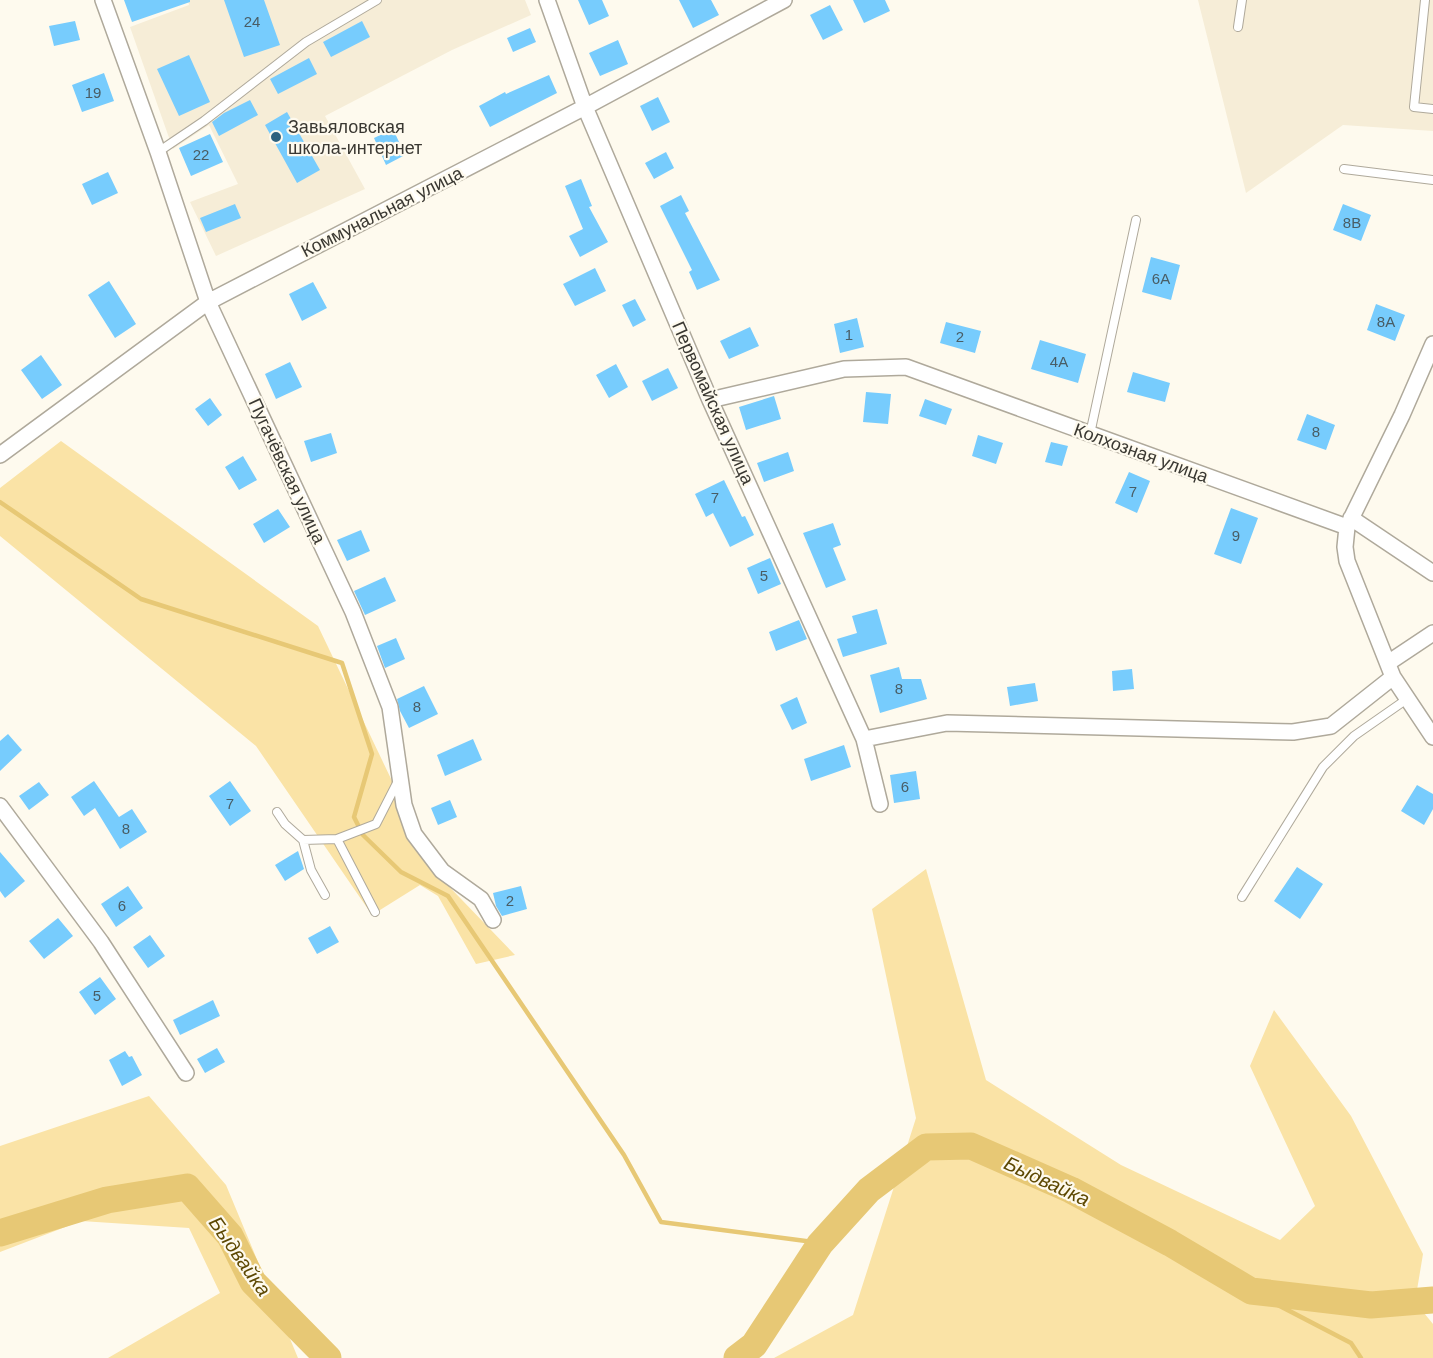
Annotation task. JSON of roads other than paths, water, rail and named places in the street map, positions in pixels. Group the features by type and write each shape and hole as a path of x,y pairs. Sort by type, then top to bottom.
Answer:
{"street":[{"name":"Пугачёвская улица","path":"103,0 159,152 208,302 353,612 390,707 404,805 414,834 442,871 481,899 494,920"},
{"name":"Первомайская улица","path":"547,0 585,107 710,400 864,739 880,804"},
{"name":"Коммунальная улица","path":"0,455 208,302 585,107 784,0"},
{"path":"1433,344 1402,415 1349,523 1346,547 1347,561 1391,670 1407,699 1433,737"},
{"name":"Колхозная улица","path":"710,400 844,369 906,367 1090,434 1349,523 1433,573"},
{"path":"864,739 947,723 1293,732 1331,726 1433,633"},
{"path":"0,806 101,942 186,1073"}],"lane":[{"path":"159,152 204,121 306,42 376,0"},
{"path":"1238,27 1242,0"},
{"path":"1425,0 1414,107 1433,109"},
{"path":"1344,169 1433,180"},
{"path":"1090,434 1136,220"},
{"path":"1242,897 1323,767 1354,736 1407,699"},
{"path":"303,840 337,838 376,824 400,776"},
{"path":"277,812 285,824 303,840 311,870 325,895"},
{"path":"337,838 375,912"}],"waterway":[{"path":"0,502 141,599 342,663 372,754 354,817 363,835 401,872 448,896 624,1155 661,1222 821,1243"},
{"name":"Быдвайка","path":"737,1358 754,1345 820,1244 869,1190 926,1147 971,1146 1071,1190 1170,1243 1251,1291 1371,1305 1433,1300"},
{"name":"Быдвайка","path":"0,1233 107,1200 187,1187 230,1236 253,1282 328,1358"},
{"path":"1251,1291 1351,1343 1361,1358"}],"place":[{"name":"Завьяловская школа-интернет","path":"276,137"}]}
